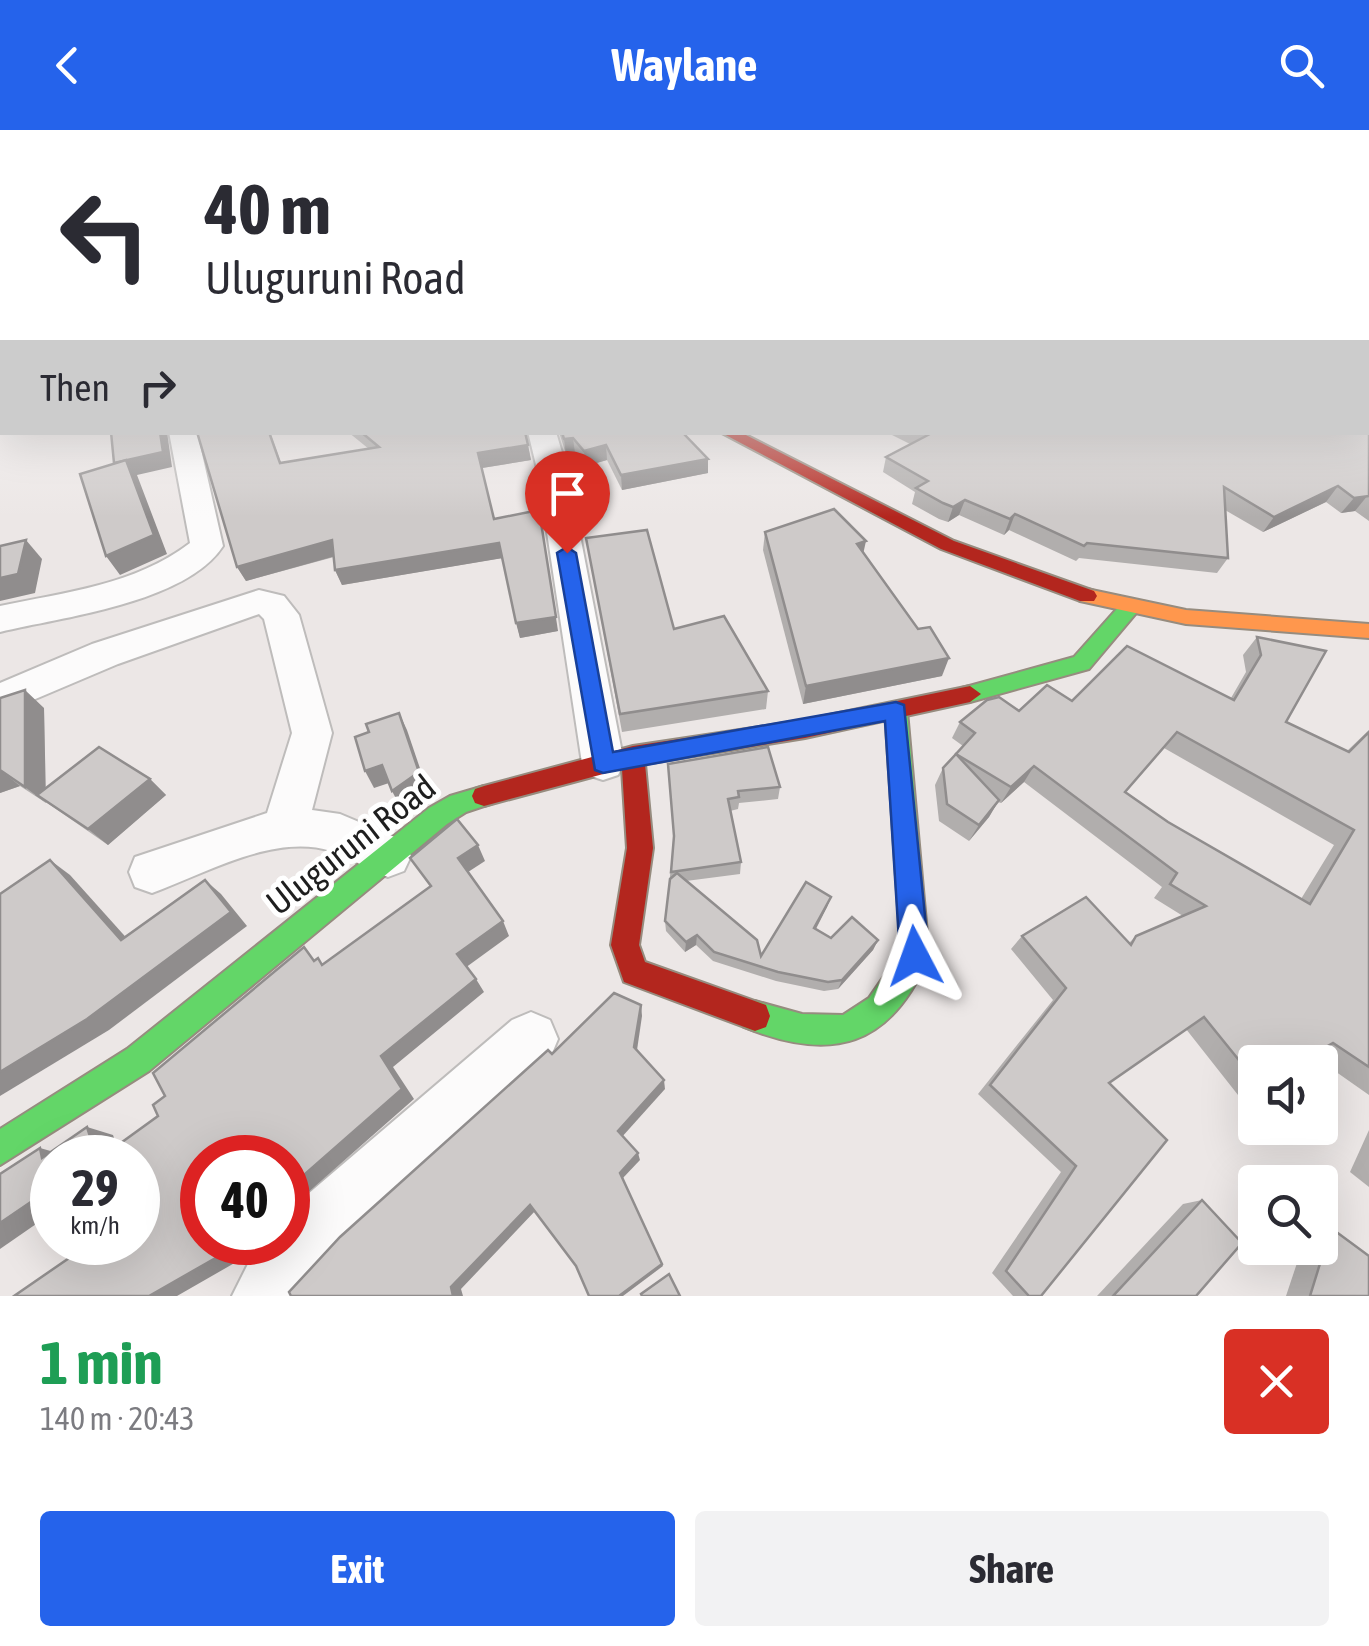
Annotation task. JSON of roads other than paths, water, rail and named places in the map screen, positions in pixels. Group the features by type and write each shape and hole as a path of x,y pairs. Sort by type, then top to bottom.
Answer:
{"street":[{"path":"0,619 157,577 191,561 207,546 184,435"},
{"path":"543,435 640,848 625,945 634,972 664,987 814,1034 844,1030 872,1016 897,987 915,956 896,711"},
{"path":"733,435 936,540 1070,592 1194,617 1369,630"},
{"path":"0,699 105,654 223,612 259,602 272,604 280,615 312,733 309,754 283,830"},
{"name":"Uluguruni Road","path":"0,1148 138,1060 458,803 618,760 896,711 999,688 1081,663 1130,607"},
{"path":"152,872 245,838 283,830 327,830 388,856"},
{"path":"265,1296 280,1267 330,1216 531,1040"}]}
